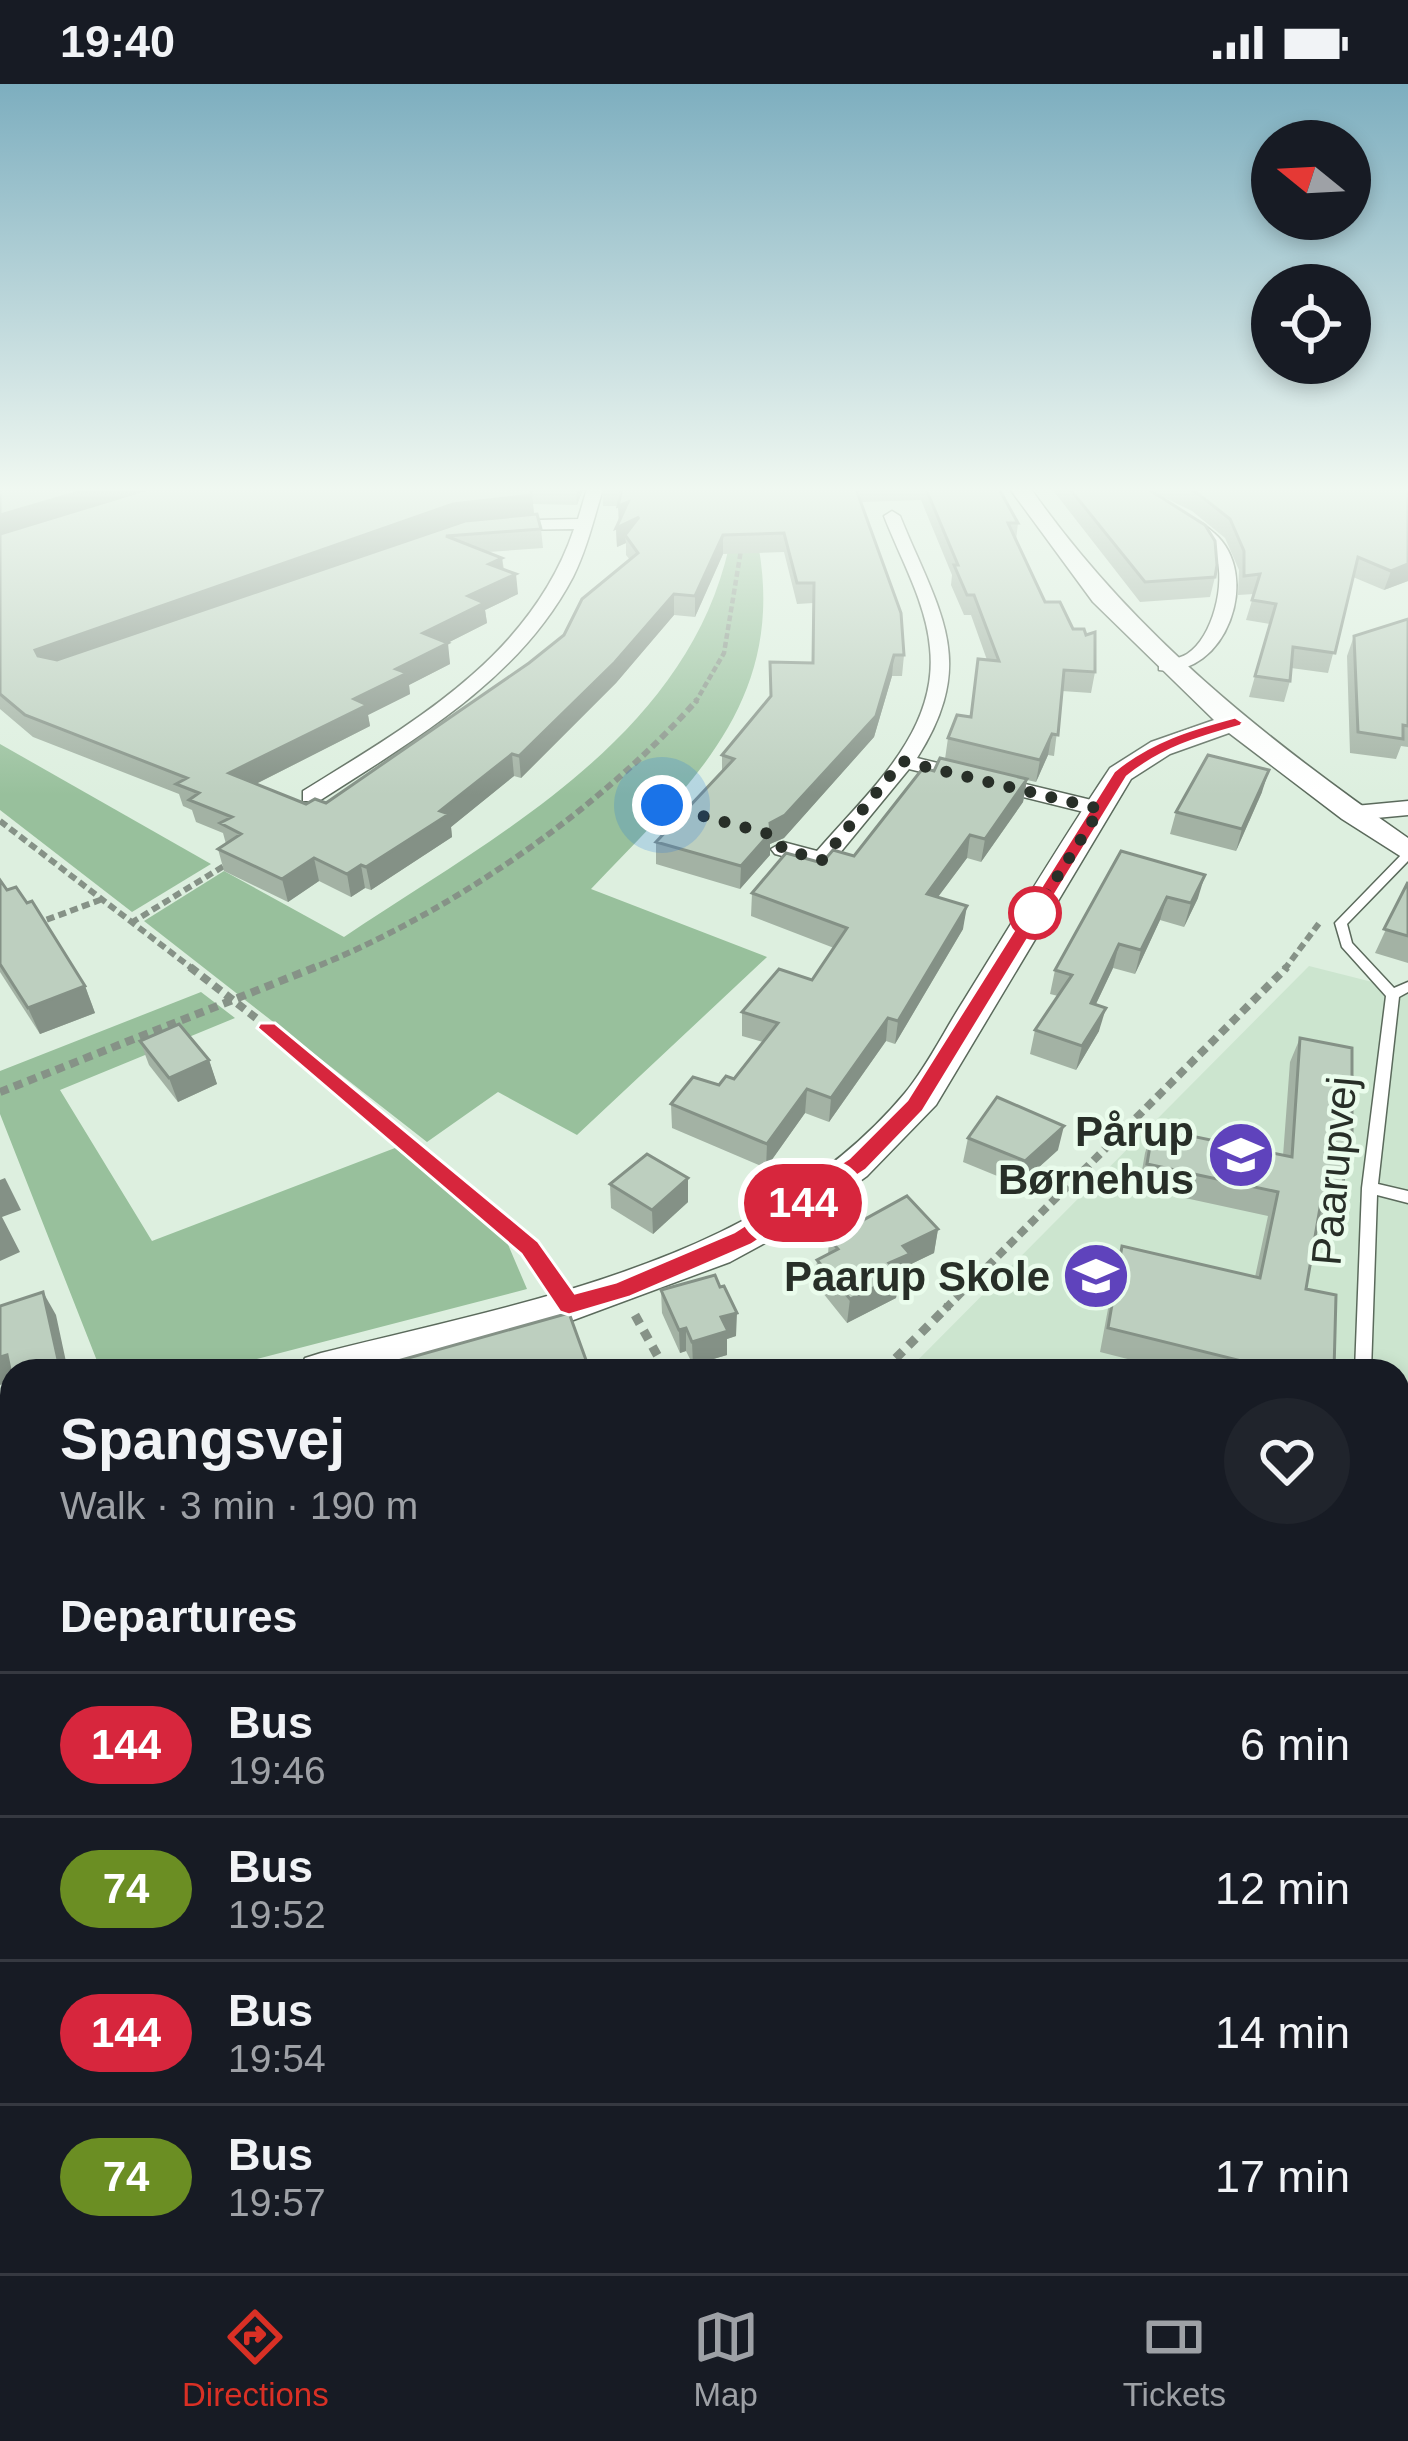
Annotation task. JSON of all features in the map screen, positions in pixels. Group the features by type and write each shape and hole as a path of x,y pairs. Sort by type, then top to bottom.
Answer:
{"street":[{"path":"311,796 425,722 477,681 526,631 555,591"},
{"path":"783,849 822,860 902,761 930,718 939,685 940,647 924,591"},
{"path":"1092,591 1166,666 1408,853"},
{"path":"1166,666 1194,658 1206,646 1226,591"},
{"path":"366,1359 622,1291 742,1238 802,1204 857,1164 915,1106 1120,774 1144,754 1235,722"},
{"path":"902,761 1100,809"},
{"path":"1355,814 1408,808"}],"lane":[{"path":"1400,991 1346,944 1341,923 1408,853"},
{"name":"Paarupvej","path":"1363,1359 1370,1188 1400,991"},
{"path":"268,1028 530,1247 569,1305"},
{"path":"1370,1188 1408,1197"}],"path":[{"path":"0,1092 360,950 513,858 651,751 697,700 724,653 734,591"},
{"path":"662,805 706,817"},
{"path":"0,821 268,1028"},
{"path":"131,923 244,853"},
{"path":"20,929 101,899"},
{"path":"896,1359 1301,953"},
{"path":"622,1291 659,1359"}],"shaded area":[{"path":"1309,966 1408,991 1408,1359 919,1359"}],"green space":[{"path":"714,591 762,591 758,653 743,698 694,777 591,889 767,957 577,1135 498,1092 427,1142 144,921 224,871 344,937 521,820 577,776 628,728 672,674"},
{"path":"0,744 211,864 132,912 0,810"},
{"path":"201,992 235,1018 60,1090 152,1241 395,1148 504,1235 527,1289 257,1359 96,1359 0,1114 0,1071"}],"building":[{"path":"0,591 203,591 35,650 38,656 57,660 259,591 479,591 468,596 484,603 423,633 448,643 396,669 407,673 354,699 367,705 229,773 306,804 315,799 326,803 529,663 564,635 582,599 592,591 697,591 695,596 674,594 615,662 519,756 512,754 440,811 449,814 347,874 314,858 282,879 218,849 241,834 220,823 232,817 189,800 199,793 176,784 187,778 25,715 0,694"},
{"path":"814,591 893,591 901,613 904,655 894,655 876,716 785,815 770,823 771,832 741,866 656,842 734,759 722,755 771,696 770,662 813,663"},
{"path":"965,591 1040,591 1045,602 1060,602 1073,629 1084,629 1086,635 1095,632 1095,672 1064,670 1058,735 1052,734 1040,760 948,738 957,715 971,717 978,659 999,661 974,595"},
{"path":"1255,591 1350,591 1335,653 1293,647 1290,681 1255,676 1276,604 1252,600"},
{"path":"1408,619 1408,726 1403,725 1403,739 1358,732 1354,636"},
{"path":"1208,755 1269,770 1242,829 1176,812"},
{"path":"940,758 1027,779 985,839 970,835 927,894 967,906 898,1021 888,1018 831,1098 807,1089 767,1144 671,1104 693,1077 719,1085 726,1076 734,1079 778,1023 742,1012 779,969 812,980 847,928 752,893 786,853 822,863 833,850 854,856 923,768 934,771"},
{"path":"1121,851 1205,875 1191,903 1167,897 1141,950 1119,944 1091,1003 1106,1008 1082,1046 1035,1030 1072,975 1055,970"},
{"path":"0,880 7,890 16,887 27,903 32,901 85,986 28,1008 0,964"},
{"path":"1408,882 1408,936 1384,929"},
{"path":"179,1024 209,1060 169,1078 140,1041"},
{"path":"1300,1038 1352,1048 1352,1151 1344,1149 1343,1206 1321,1202 1306,1289 1336,1295 1334,1359 1233,1359 1108,1328 1122,1246 1260,1278 1278,1192 1147,1164 1153,1128 1292,1157"},
{"path":"997,1097 1064,1126 1025,1161 968,1138"},
{"path":"647,1154 688,1178 652,1210 610,1184"},
{"path":"907,1196 938,1229 903,1246 910,1254 889,1263 900,1275 850,1299 817,1260 838,1249 829,1239"},
{"path":"715,1275 737,1313 721,1317 728,1331 692,1342 686,1328 679,1330 661,1290"},
{"path":"43,1292 58,1359 0,1357 0,1306"},
{"path":"569,1313 586,1359 405,1359"}],"bus line":[{"name":"144","path":"268,1028 530,1247 569,1305 622,1291 742,1238 802,1204 857,1164 915,1106 1120,774 1144,754 1235,722"}],"place":[{"name":"Pårup Børnehus","path":"1241,1155"},
{"name":"Paarup Skole","path":"1096,1276"}],"route":[{"path":"662,805 773,835 783,849 822,860 902,761 1100,809 1030,920 1035,913"}]}
